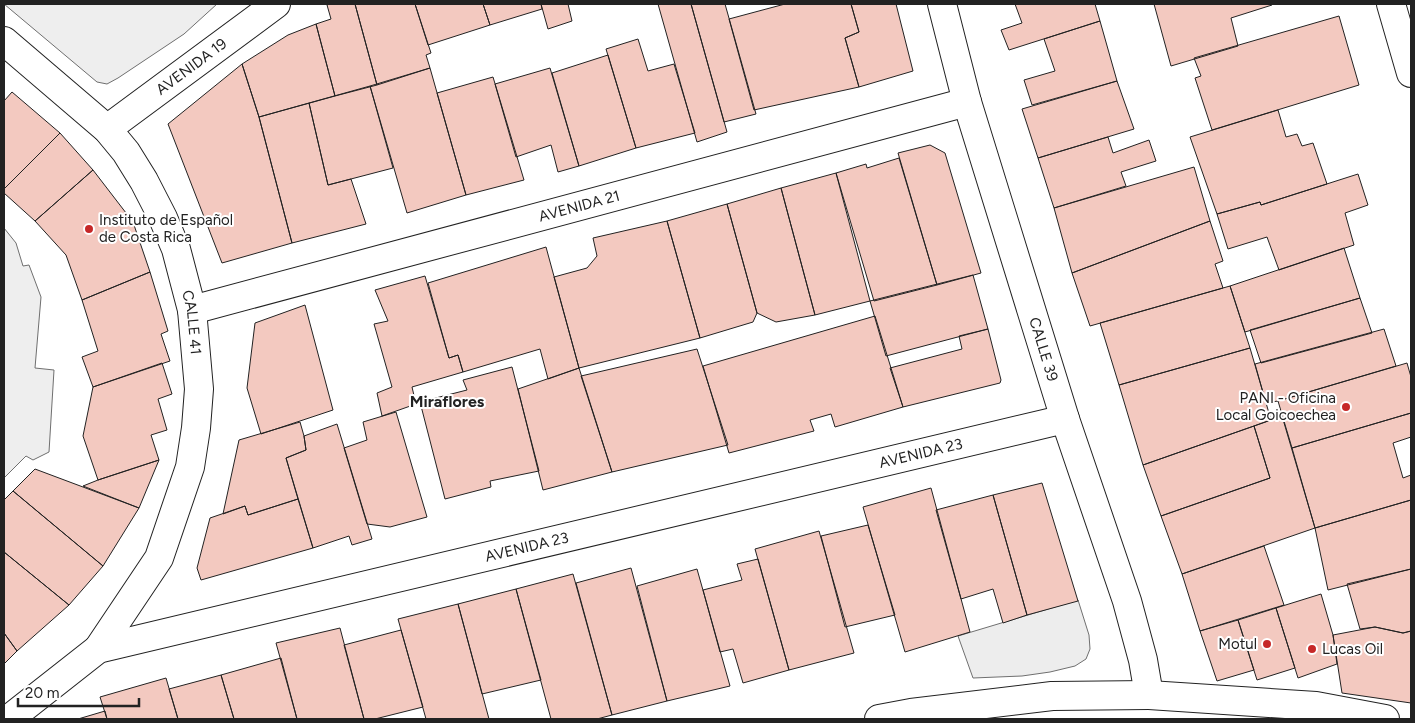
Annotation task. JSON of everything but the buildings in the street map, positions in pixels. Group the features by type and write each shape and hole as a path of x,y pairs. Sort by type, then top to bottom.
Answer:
{"main road":[{"name":"AVENIDA 19","path":"108,129 276,4"},
{"name":"CALLE 39","path":"942,4 967,102 1065,419 1127,601 1143,660 1149,695"},
{"path":"1391,4 1411,73"},
{"name":"CALLE 41","path":"4,40 108,129 126,152 163,218 176,249 192,310 199,389 190,467 159,558 98,649"},
{"name":"AVENIDA 21","path":"192,310 967,102"},
{"name":"AVENIDA 23","path":"9,719 98,649 1065,419"},
{"path":"879,719 911,712 1052,696 1149,695 1316,706 1385,719"}],"shaded area":[{"path":"4,4 217,4 184,34 107,84 97,82"},
{"path":"4,228 16,243 23,266 29,265 41,297 35,368 54,370 49,452 33,460 26,456 4,478"},
{"path":"1078,600 1089,635 1090,649 1086,659 1075,666 1050,672 1022,676 973,678 958,636"}],"place":[{"name":"Instituto de Español de Costa Rica","path":"89,229"},
{"name":"PANI - Oficina Local Goicoechea","path":"1346,407"},
{"name":"Motul","path":"1267,644"},
{"name":"Lucas Oil","path":"1312,649"}],"district":[{"name":"Miraflores","path":"447,401"}]}
